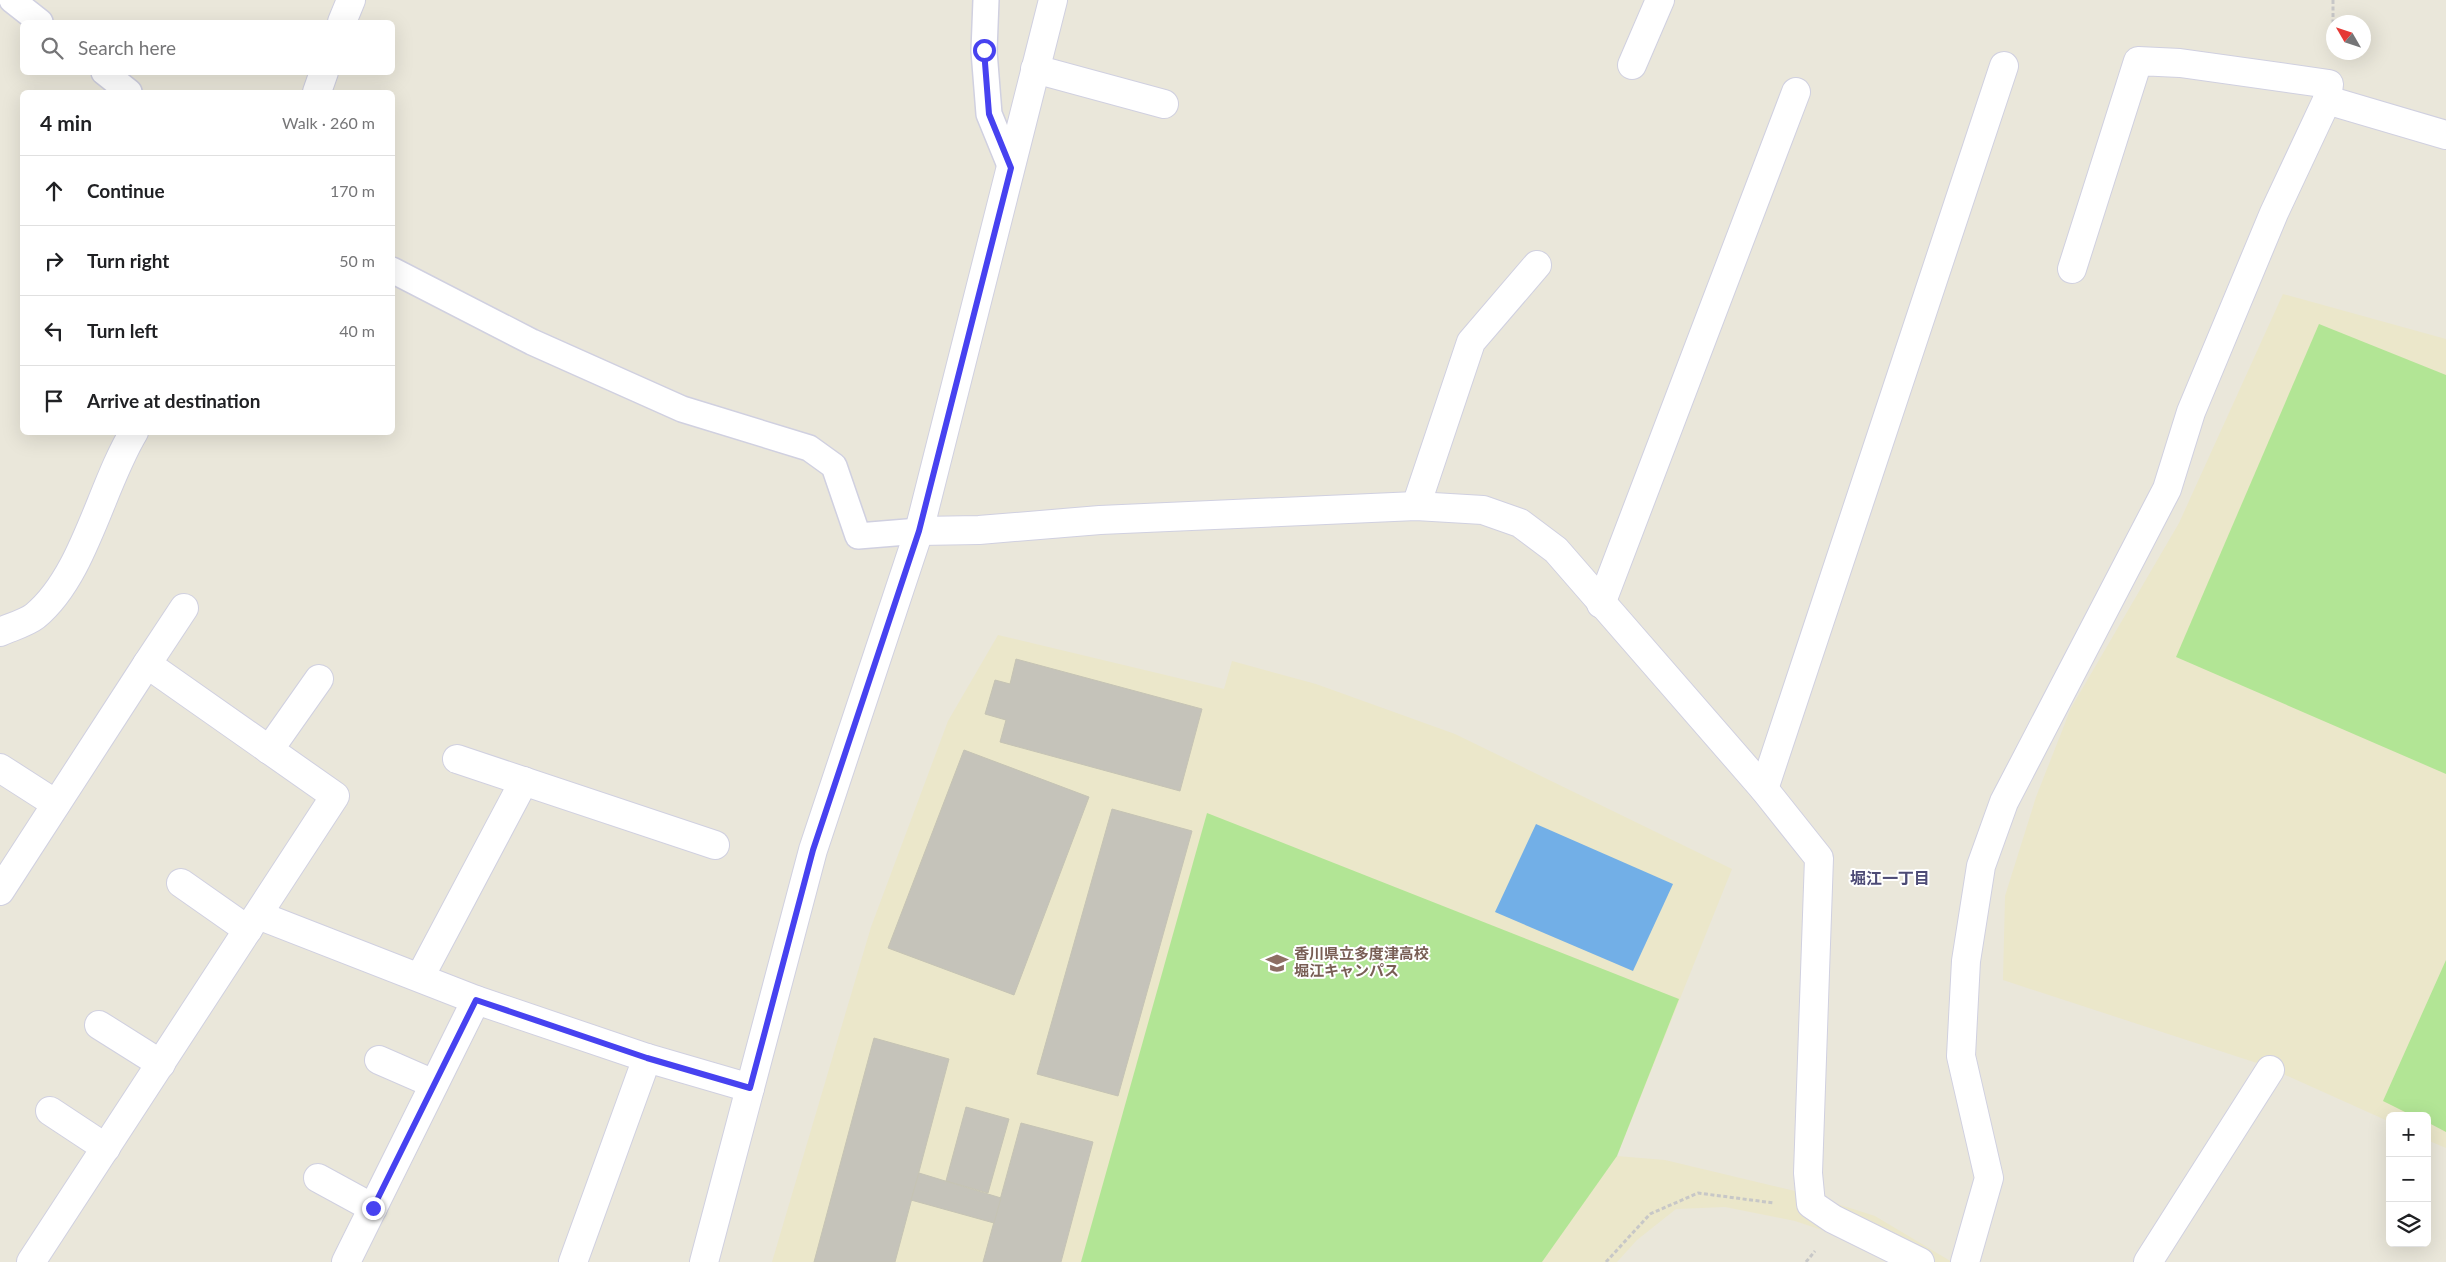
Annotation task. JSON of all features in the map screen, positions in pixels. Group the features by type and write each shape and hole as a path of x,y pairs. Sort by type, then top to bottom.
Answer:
{"street":[{"path":"343,20 351,0"},
{"path":"704,1262 813,850 919,531 1053,0"},
{"path":"1632,65 1660,0"},
{"path":"1965,1262 1989,1178 1961,1056 1966,961 1981,866 2004,802 2167,489 2191,412 2274,213 2327,100 2329,84 2180,63 2138,61 2072,269"},
{"path":"1764,789 2004,66"},
{"path":"1036,69 1164,104"},
{"path":"318,90 323,75"},
{"path":"1601,604 1796,92"},
{"path":"2327,100 2446,135"},
{"path":"1416,506 1471,342 1538,266"},
{"path":"0,632 34,617 60,588 82,547 133,435"},
{"path":"919,531 979,530 1110,519 1416,506 1483,510 1520,524 1556,550 1601,604 1764,789 1804,836 1819,858 1808,1173 1811,1204 1833,1219 1920,1262"},
{"path":"0,891 184,608"},
{"path":"31,1262 335,796 147,664"},
{"path":"269,750 319,678"},
{"path":"458,759 715,845"},
{"path":"0,768 56,804"},
{"path":"420,977 524,781"},
{"path":"181,883 253,923 420,977 476,1000 647,1058 750,1088"},
{"path":"346,1262 476,1000"},
{"path":"100,1025 161,1064"},
{"path":"573,1262 647,1058"},
{"path":"379,1060 434,1084"},
{"path":"2148,1262 2270,1070"},
{"path":"50,1111 106,1148"},
{"path":"318,1178 373,1208"}],"lane":[{"path":"12,0 37,20"},
{"path":"986,0 984,50 989,114 1011,168"},
{"path":"108,75 126,90"},
{"path":"395,272 532,342 682,409 809,448 834,466 858,536 919,531"}],"path":[{"path":"2333,0 2333,15"},
{"path":"1606,1262 1650,1214 1698,1193 1793,1206 1811,1204"}],"shaded area":[{"path":"2283,294 2446,339 2446,1148 2431,1142 2431,1112 2386,1112 2386,1120 2263,1065 2003,980 2005,896 2036,797 2071,708 2179,523"},
{"name":"香川県立多度津高校 堀江キャンパス","path":"998,635 1224,689 1232,661 1316,684 1455,734 1732,869 1617,1156 1665,1160 1803,1193 1875,1216 1952,1262 1897,1262 1864,1244 1795,1221 1725,1207 1676,1209 1637,1240 1617,1262 772,1262 871,927 948,721"}],"green space":[{"path":"2319,324 2446,375 2446,774 2176,657"},
{"path":"1207,813 1679,999 1617,1156 1542,1262 1081,1262"},
{"path":"2446,960 2446,1132 2431,1124 2431,1112 2405,1112 2383,1101"}],"water":[{"path":"1536,824 1673,884 1633,971 1495,912"}],"building":[{"path":"1016,659 1202,709 1180,791 1000,742 1006,720 985,714 995,680 1010,684"},
{"path":"964,750 1089,797 1014,995 888,948"},
{"path":"1112,809 1192,831 1118,1096 1037,1074"},
{"path":"874,1038 949,1059 895,1262 814,1262"},
{"path":"966,1107 1009,1119 988,1193 946,1181"},
{"path":"1021,1123 1093,1142 1061,1262 983,1262"},
{"path":"919,1173 1001,1198 994,1223 911,1200"}],"place":[{"name":"香川県立多度津高校 堀江キャンパス","path":"1277,963"}],"district":[{"name":"堀江一丁目","path":"1890,878"}],"route":[{"path":"373,1208 476,1000 647,1058 750,1088 813,850 919,531 1011,168 989,114 984,50"}]}
